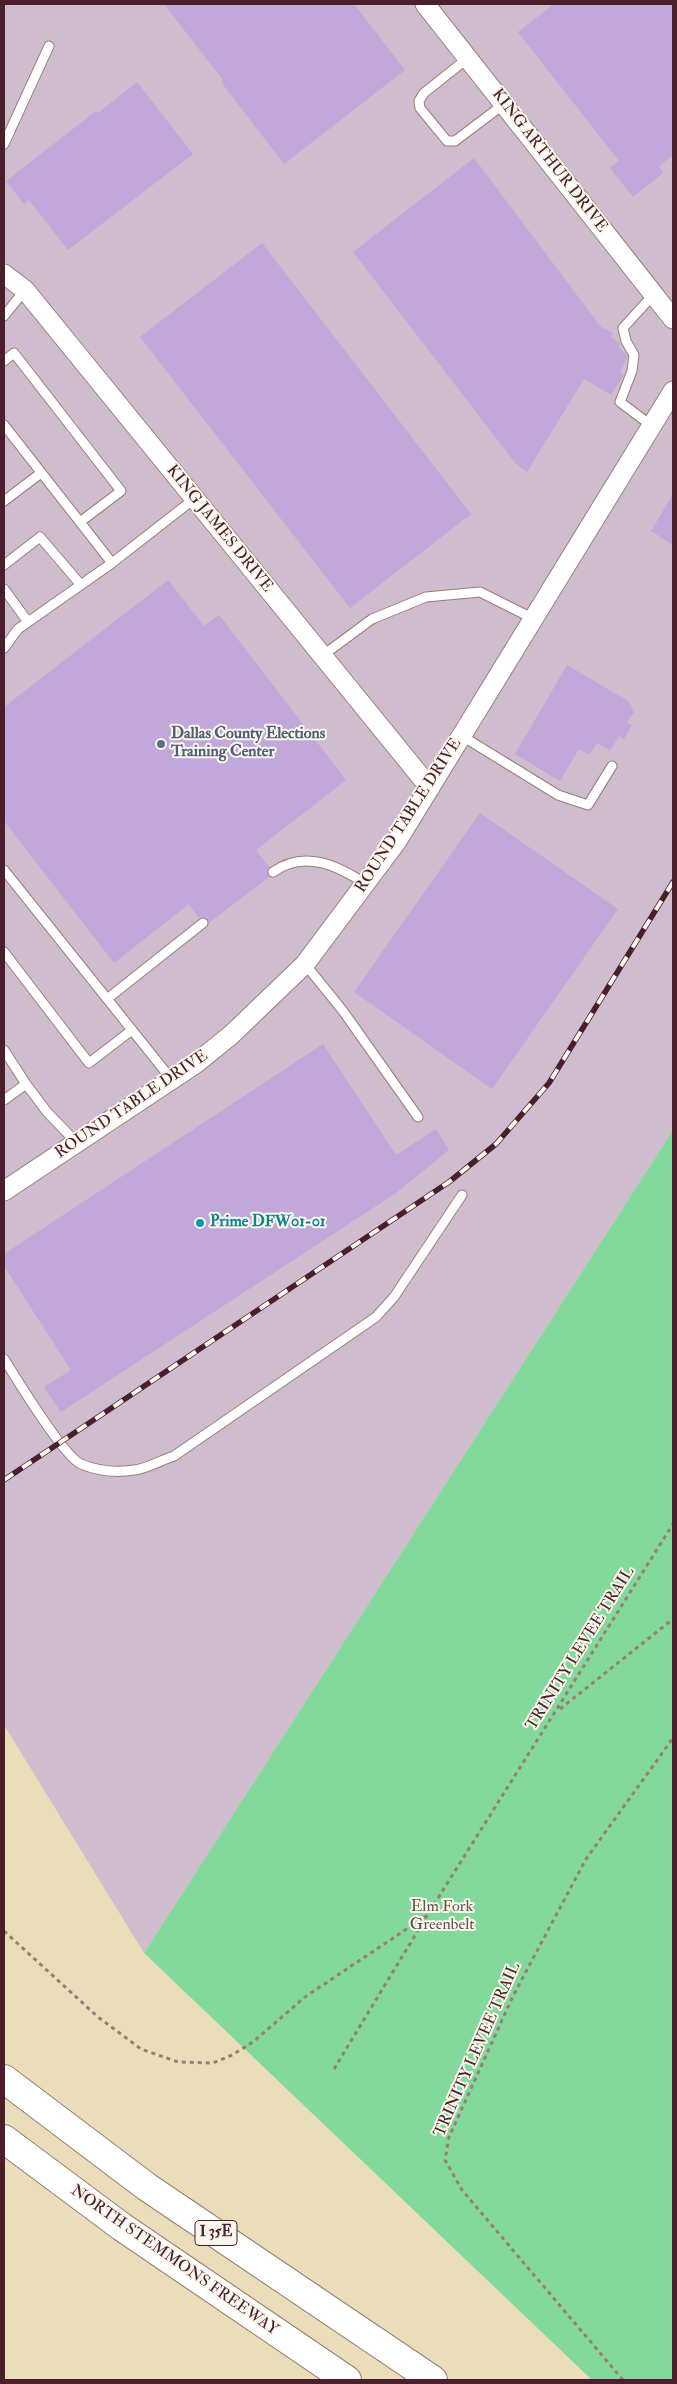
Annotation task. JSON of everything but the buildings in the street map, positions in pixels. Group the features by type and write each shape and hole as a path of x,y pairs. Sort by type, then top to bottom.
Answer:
{"highway":[{"name":"I 35E","path":"4,2079 147,2187 433,2380"},
{"name":"NORTH STEMMONS FREEWAY","path":"4,2139 122,2227 347,2380"}],"street":[{"name":"KING ARTHUR DRIVE","path":"425,4 673,319"},
{"name":"KING JAMES DRIVE","path":"4,274 25,290 430,788"},
{"name":"ROUND TABLE DRIVE","path":"4,1191 172,1080 231,1035 305,964 397,840 673,392"}],"lane":[{"path":"4,144 49,46"},
{"path":"468,58 424,93 419,101 420,108 447,141 455,141 504,104"},
{"path":"4,316 25,290"},
{"path":"652,426 620,402 632,371 634,355 626,341 623,328 654,294"},
{"path":"4,361 14,353 121,491 80,522"},
{"path":"4,425 112,563"},
{"path":"4,502 41,473"},
{"path":"4,648 18,629 112,563 194,498"},
{"path":"4,565 40,538 81,585"},
{"path":"4,589 28,622"},
{"path":"322,656 372,619 426,597 480,592 534,619"},
{"path":"462,736 558,795 588,805 612,766"},
{"path":"273,872 284,864 311,861 339,867 366,884"},
{"path":"4,870 172,1080"},
{"path":"107,999 203,923"},
{"path":"4,952 89,1064 132,1030"},
{"path":"305,964 343,1012 418,1117"},
{"path":"4,1050 47,1112 76,1143"},
{"path":"4,1100 26,1084"},
{"path":"4,1359 38,1412 72,1458 80,1464 110,1472 136,1470 174,1456 376,1317 394,1297 462,1196"}],"path":[{"name":"TRINITY LEVEE TRAIL","path":"334,2068 428,1914 558,1711 673,1524"},
{"path":"558,1711 673,1619"},
{"name":"TRINITY LEVEE TRAIL","path":"623,2380 462,2190 444,2160 450,2137 513,1996 586,1859 673,1738"},
{"name":"TRINITY LEVEE TRAIL","path":"4,1931 98,2017 141,2049 178,2062 213,2063 253,2042 305,1997 428,1914"}],"shaded area":[{"path":"4,4 673,4 673,1130 144,1953 4,1725"}],"green space":[{"name":"Elm Fork Greenbelt","path":"673,1130 673,2380 592,2380 144,1953"}],"railway":[{"path":"4,1480 449,1182 496,1144 549,1083 673,882"}],"place":[{"name":"Dallas County Elections Training Center","path":"161,744"},
{"name":"Prime DFW01-01","path":"200,1223"}]}
